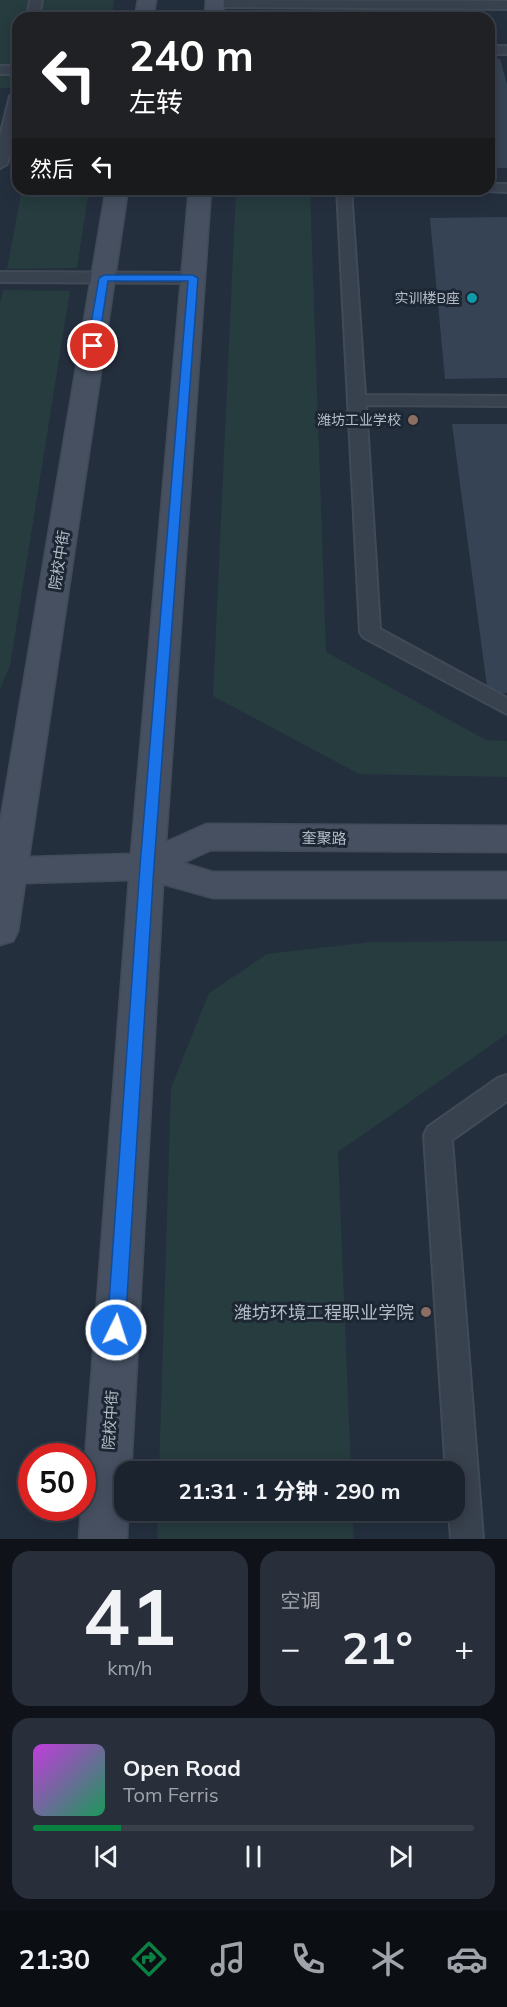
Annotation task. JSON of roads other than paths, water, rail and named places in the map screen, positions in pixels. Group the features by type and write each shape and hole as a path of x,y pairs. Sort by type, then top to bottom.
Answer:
{"main road":[{"name":"院校中街","path":"0,931 4,871 116,195"},
{"name":"院校中街","path":"103,1539 147,866 200,195"},
{"name":"奎聚路","path":"147,866 206,837 507,839"},
{"name":"奎聚路","path":"4,871 147,866 213,885 507,885"}],"lane":[{"path":"214,7 498,3"},
{"path":"0,164 12,116"},
{"path":"344,195 370,632 507,707"},
{"path":"0,277 193,278"},
{"path":"356,400 507,401"},
{"path":"467,1539 438,1135 507,1086"}],"place":[{"name":"实训楼B座","path":"472,298"},
{"name":"潍坊工业学校","path":"413,420"},
{"name":"潍坊环境工程职业学院","path":"426,1312"}]}
